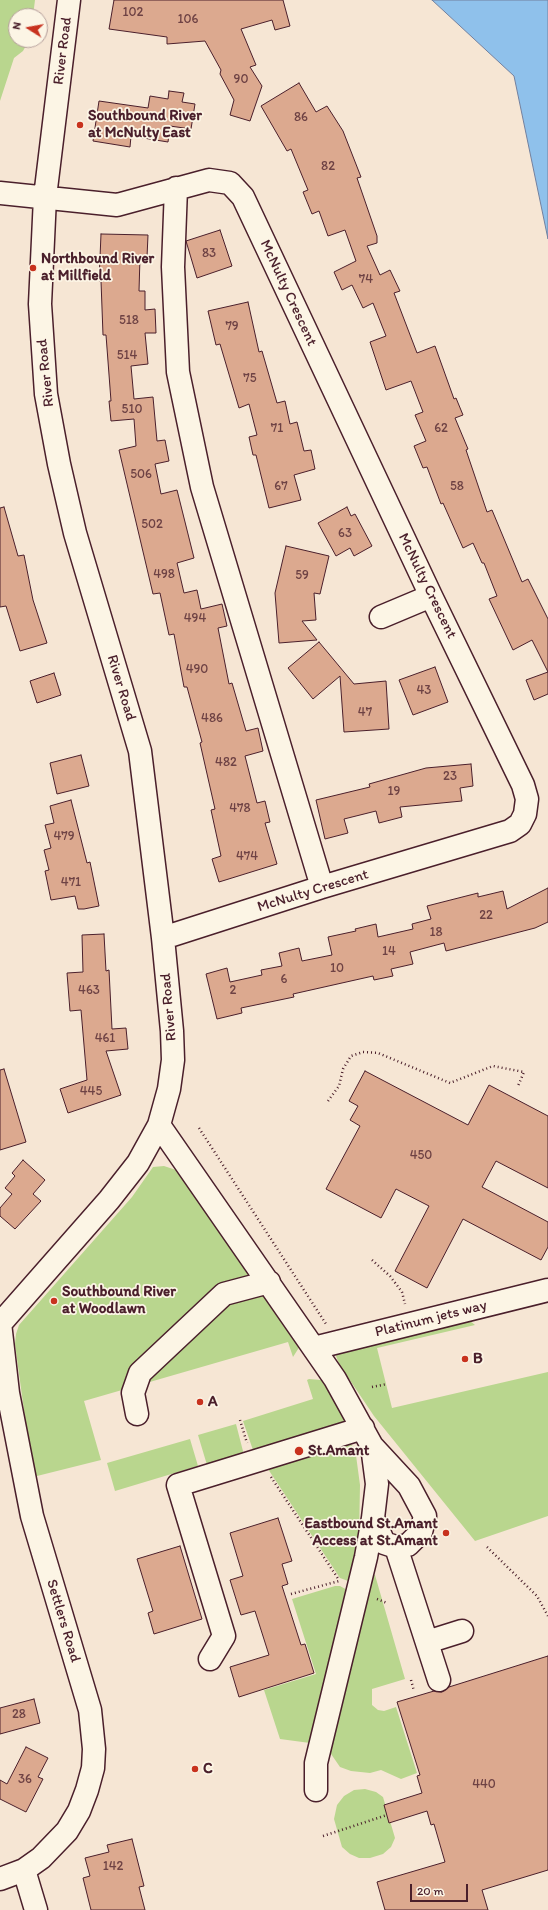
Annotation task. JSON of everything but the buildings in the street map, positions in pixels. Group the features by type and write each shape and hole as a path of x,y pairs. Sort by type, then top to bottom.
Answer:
{"street":[{"name":"River Road","path":"0,1324 126,1180 150,1144 159,1125 169,1089 173,1060 172,1031 163,938 140,751 75,533 59,464 46,394 40,304 45,197 69,0"},
{"name":"McNulty Crescent","path":"0,193 117,205 209,180 230,183 243,197 431,596 524,785 527,799 525,814 520,824 510,831 322,887 163,938"},
{"path":"176,188 173,267 178,372 204,495 322,887"},
{"path":"381,617 431,596"},
{"path":"159,1125 335,1379 368,1437 409,1486 426,1516 421,1532 408,1544 396,1548 384,1543 373,1518"},
{"path":"137,1414 133,1393 140,1373 224,1294 269,1282"},
{"name":"Platinum jets way","path":"314,1348 548,1290"},
{"name":"Settlers Road","path":"0,1324 8,1393 32,1516 90,1710 94,1749 93,1768 79,1811 68,1831 40,1858 24,1870 0,1879"},
{"path":"210,1659 224,1636 178,1485 260,1460 368,1437"},
{"path":"316,1790 316,1763 348,1585 373,1518 377,1484 368,1437"},
{"path":"396,1548 439,1680"},
{"path":"426,1642 462,1631"},
{"path":"24,1870 36,1910"}],"path":[{"path":"328,1101 340,1086 343,1069 351,1056 363,1052 378,1053 450,1083 493,1066 524,1072 518,1086"},
{"path":"199,1128 336,1342"},
{"path":"372,1260 390,1276 402,1292 410,1324"},
{"path":"372,1387 387,1384"},
{"path":"260,1460 348,1585 387,1603"},
{"path":"487,1547 536,1596 548,1616"},
{"path":"291,1594 348,1585"},
{"path":"411,1680 414,1691"},
{"path":"323,1836 387,1816"}],"green space":[{"path":"0,0 35,0 34,8 8,8 8,48 25,48 14,58 0,101"},
{"path":"164,1166 182,1172 300,1346 293,1357 288,1342 84,1401 101,1460 33,1477 15,1344 19,1325 132,1197 153,1167"},
{"path":"469,1320 475,1325 377,1348 392,1408 548,1372 548,1516 475,1541 374,1416 339,1364 336,1356 339,1351"},
{"path":"307,1380 321,1380 327,1384 346,1421 344,1425 254,1453 243,1421 313,1399"},
{"path":"236,1424 244,1455 207,1465 198,1435"},
{"path":"190,1439 198,1466 115,1491 107,1463"},
{"path":"341,1444 350,1444 355,1448 360,1485 359,1538 351,1582 340,1578 268,1469"},
{"path":"373,1575 375,1575 405,1679 372,1689 372,1705 378,1710 384,1711 396,1707 417,1773 401,1779 381,1770 370,1773 351,1771 340,1767 329,1751"},
{"path":"335,1586 340,1586 349,1591 310,1743 280,1739 264,1690 316,1674 292,1599"},
{"path":"365,1789 376,1792 383,1797 395,1838 391,1847 383,1854 370,1858 359,1858 350,1854 342,1847 334,1819 337,1805 344,1796 354,1790"}],"water":[{"path":"432,0 548,0 548,239 514,76"}],"place":[{"name":"Southbound River at McNulty East","path":"80,125"},
{"name":"Northbound River at Millfield","path":"33,268"},
{"name":"Southbound River at Woodlawn","path":"54,1301"},
{"name":"B","path":"465,1359"},
{"name":"A","path":"200,1402"},
{"name":"St.Amant","path":"299,1451"},
{"name":"Eastbound St.Amant Access at St.Amant","path":"446,1533"},
{"name":"C","path":"195,1769"}]}
